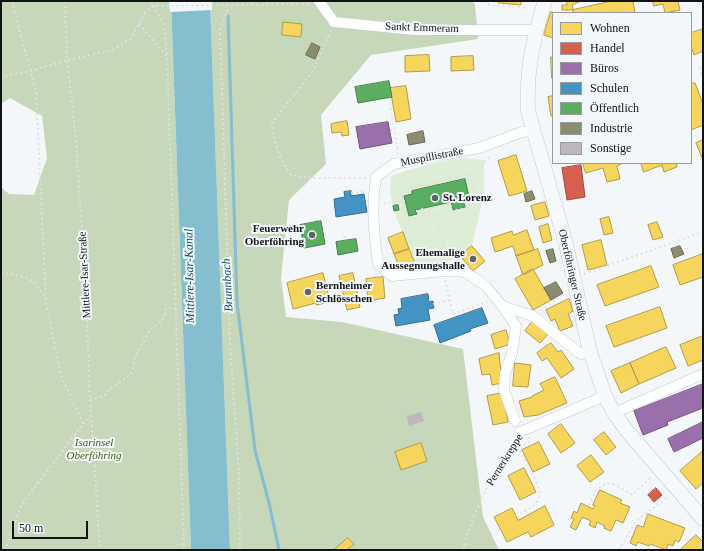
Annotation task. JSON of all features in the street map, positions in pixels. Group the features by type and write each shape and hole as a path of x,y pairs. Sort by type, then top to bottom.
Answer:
{"main road":[{"name":"Oberföhringer Straße","path":"545,1 536,30 530,62 527,90 528,111 566,244 590,352 605,396 614,413 643,452 703,519"}],"street":[{"path":"320,3 334,22"},
{"name":"Sankt Emmeram","path":"334,22 415,30 536,30"},
{"name":"Muspillistraße","path":"376,178 394,164 479,148 522,132 533,131"},
{"path":"376,178 372,198 373,227 378,264 392,276 445,267 465,272 486,286 516,326 512,353 505,374 504,390 515,421"},
{"path":"502,306 533,316 578,352 582,354 590,352"},
{"path":"614,413 703,374"},
{"name":"Pernerkreppe","path":"523,430 605,396"}],"path":[{"path":"12,1 36,92 46,303 61,376 83,424"},
{"name":"Mittlere-Isar-Straße","path":"65,1 68,60 80,195 86,290 90,400 100,550"},
{"path":"151,1 164,26 167,56 184,550"},
{"path":"156,6 160,1"},
{"path":"484,1 490,4 525,8"},
{"path":"1,78 8,75 31,71 68,60 113,50 131,38 145,13 153,6 320,3"},
{"path":"237,5 227,11 220,28 230,343 240,473 240,550"},
{"path":"334,22 313,71 272,123 274,141 282,164 291,175 310,178 376,178"},
{"path":"139,24 167,56"},
{"path":"703,66 699,67 703,78"},
{"path":"389,98 392,108 400,163"},
{"path":"476,173 400,190 404,201 407,220 470,207 476,173 484,161"},
{"path":"411,169 415,187"},
{"path":"351,194 374,189"},
{"path":"392,203 404,201"},
{"path":"452,206 452,211"},
{"path":"416,211 422,209 423,217"},
{"path":"436,214 453,314 487,302 495,297"},
{"path":"533,316 574,282 703,232"},
{"path":"344,236 345,241"},
{"path":"1,273 26,277 40,288 46,303"},
{"path":"433,304 450,300"},
{"path":"90,400 104,396 109,389 130,375 133,371 135,357 150,330 163,320 166,308 176,308"},
{"path":"4,550 22,504 83,424 91,417"},
{"path":"520,514 536,503 540,497 538,487 519,449 530,441 523,430"},
{"name":"Pernerkreppe","path":"463,550 471,523 484,493 523,430"},
{"path":"594,507 590,505 595,492 602,485 612,484 632,495 650,478"},
{"path":"619,550 636,521 667,497"}],"green space":[{"name":"Isarinsel Oberföhring","path":"1,1 171,1 191,550 1,550 1,187 9,194 34,195 47,158 42,116 10,98 1,104"},
{"path":"210,1 472,1 475,4 478,39 371,55 321,115 326,164 289,200 281,278 286,317 342,322 463,349 483,517 499,550 230,550"},
{"path":"465,158 484,160 484,194 472,246 460,256 444,264 423,269 415,263 395,214 390,193 391,176 428,165"}],"water":[{"name":"Mittlere-Isar-Kanal","path":"171,1 210,1 230,550 191,550"}],"pier":[{"path":"169,1 212,1 212,10 170,12"}],"building: Wohnen":[{"path":"499,1 521,1 521,5 499,3"},
{"path":"566,1 581,1 572,5 573,10 562,10 562,5 567,5"},
{"path":"612,1 633,1 635,12 573,12 573,10"},
{"path":"653,1 678,1 680,10 665,12 663,4 654,6"},
{"path":"551,12 552,12 552,38 544,35"},
{"path":"283,22 302,24 301,37 282,35"},
{"path":"703,29 703,51 694,55 692,49 692,33"},
{"path":"429,55 430,71 405,72 405,56"},
{"path":"473,56 474,70 451,71 451,57"},
{"path":"551,57 552,57 552,78"},
{"path":"695,83 703,104 703,125 692,130 692,84"},
{"path":"406,86 411,119 396,122 390,88"},
{"path":"552,96 552,116 551,116 548,97"},
{"path":"347,121 349,135 342,136 341,132 332,133 331,124"},
{"path":"703,140 703,160 696,143"},
{"path":"516,155 527,191 509,196 498,161"},
{"path":"583,164 621,164 617,166 620,179 607,182 603,168 586,173"},
{"path":"641,164 676,164 677,167 664,172 662,165 644,172"},
{"path":"545,202 549,216 535,220 531,206"},
{"path":"609,217 613,233 604,235 600,219"},
{"path":"657,222 663,237 653,240 648,225"},
{"path":"548,224 552,240 543,243 539,227"},
{"path":"527,230 534,250 516,256 513,246 495,252 491,238 512,231 513,235"},
{"path":"403,232 409,249 394,254 388,238"},
{"path":"601,240 607,265 588,270 582,245"},
{"name":"Ehemalige Aussegnungshalle","path":"472,246 485,261 473,271 460,256"},
{"path":"409,249 415,263 400,269 394,254"},
{"path":"538,249 543,265 523,275 516,256"},
{"path":"703,254 703,277 680,285 673,265"},
{"path":"651,266 659,287 605,306 597,285"},
{"path":"533,269 551,300 533,310 515,279"},
{"name":"Bernheimer Schlösschen","path":"323,273 330,302 316,305 316,303 293,309 287,283"},
{"path":"353,273 360,307 347,310 339,276"},
{"path":"383,277 385,298 368,301 366,279"},
{"path":"569,299 573,311 568,314 573,326 560,331 555,319 551,321 546,310"},
{"path":"660,307 667,328 614,347 606,326"},
{"path":"533,321 548,334 540,343 525,331"},
{"path":"506,330 510,344 495,349 491,335"},
{"path":"703,336 703,360 688,366 680,345"},
{"path":"551,343 558,352 561,350 574,369 561,378 547,358 542,361 537,353"},
{"path":"666,347 676,368 639,384 630,363"},
{"path":"499,353 502,383 492,385 490,374 482,375 479,359"},
{"path":"515,363 531,365 528,387 513,386"},
{"path":"630,363 639,384 621,393 611,371"},
{"path":"555,377 567,403 538,415 524,417 519,401 532,397 544,390 540,384"},
{"path":"503,393 508,422 493,425 487,396"},
{"path":"561,424 575,443 561,453 548,434"},
{"path":"604,432 616,447 606,455 594,440"},
{"path":"539,442 550,464 533,472 522,450"},
{"path":"421,443 427,461 401,470 395,452"},
{"path":"703,451 703,483 696,489 680,471"},
{"path":"591,455 604,472 590,482 577,466"},
{"path":"524,468 536,492 520,500 508,476"},
{"path":"600,490 622,500 620,503 630,507 623,523 616,520 611,531 604,528 605,526 597,522 595,528 589,525 591,521 582,517 576,530 570,527 574,519 571,518 574,511 577,513 581,503 593,509 595,506 593,505"},
{"path":"545,506 554,525 531,537 528,532 507,542 494,517 512,508 518,520"},
{"path":"648,514 685,528 679,542 675,540 673,546 668,544 666,550 650,544 649,546 638,542 636,546 630,543 637,525 643,527"},
{"path":"696,535 703,542 703,550 680,550"},
{"path":"348,538 354,544 347,550 334,550"}],"building: Handel":[{"path":"581,165 585,197 567,200 562,168"},
{"path":"656,488 662,495 654,502 648,495"}],"building: Büros":[{"path":"388,122 392,143 360,149 356,127"},
{"path":"703,384 703,408 667,422 668,425 643,435 634,411"},
{"path":"703,422 703,438 674,452 668,439"}],"building: Schulen":[{"path":"351,191 351,196 364,194 367,212 336,217 334,199 345,197 344,192"},
{"path":"428,294 429,302 433,301 434,308 428,309 430,320 396,326 394,315 399,314 398,309 402,308 401,299"},
{"path":"482,308 488,323 470,329 471,331 440,343 434,325"}],"building: Öffentlich":[{"path":"389,81 392,97 358,103 355,87"},
{"name":"St. Lorenz","path":"465,179 469,197 463,199 465,207 453,210 451,202 415,210 417,214 409,216 404,196 412,194 412,191"},
{"path":"398,205 399,210 394,211 393,206"},
{"name":"Feuerwehr Oberföhring","path":"321,221 325,244 304,248 300,225"},
{"path":"356,239 358,251 338,255 336,242"}],"building: Industrie":[{"path":"312,43 320,47 315,59 306,55"},
{"path":"423,131 425,142 409,145 407,135"},
{"path":"532,191 535,199 526,202 524,194"},
{"path":"680,246 684,254 674,258 671,249"},
{"path":"553,249 556,261 550,263 546,251"},
{"path":"556,282 563,293 551,300 544,288"}],"building: Sonstige":[{"path":"421,412 424,421 409,426 407,416"}],"waterway":[{"name":"Brunnbach","path":"228,16 237,302 255,450 270,507 279,550"}],"place":[{"name":"St. Lorenz","path":"435,198"},
{"name":"Feuerwehr Oberföhring","path":"312,235"},
{"name":"Ehemalige Aussegnungshalle","path":"473,259"},
{"name":"Bernheimer Schlösschen","path":"308,292"}]}
